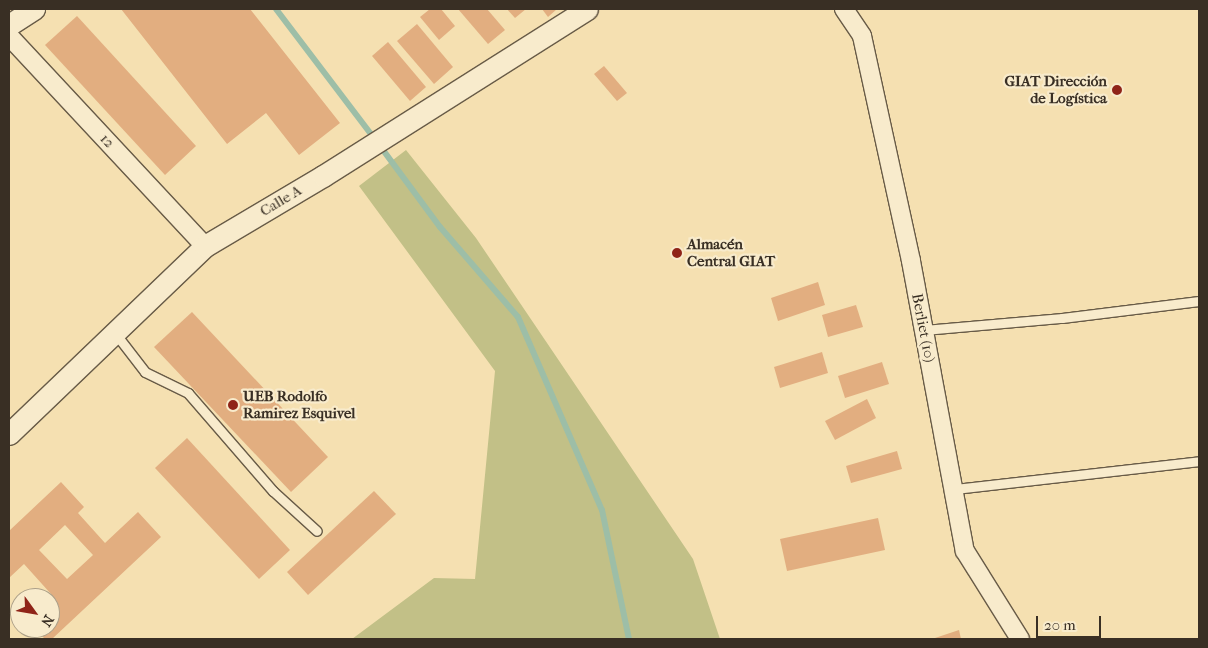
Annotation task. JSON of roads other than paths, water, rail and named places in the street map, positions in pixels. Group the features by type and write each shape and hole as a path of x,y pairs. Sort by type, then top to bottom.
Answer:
{"street":[{"path":"9,25 34,9"},
{"name":"Calle A","path":"9,434 205,246 323,176 587,9"},
{"name":"Berliet (10)","path":"844,9 862,36 924,330 965,551 1020,639"},
{"name":"12","path":"9,36 205,246"}],"lane":[{"path":"924,330 1062,318 1199,302"},
{"path":"114,332 145,372 188,393 273,490 317,531"},
{"path":"955,489 1199,461"}],"waterway":[{"path":"276,9 370,133"},
{"path":"383,150 440,227 518,317 602,510 629,639"}],"place":[{"name":"GIAT Dirección de Logística","path":"1117,90"},
{"name":"Almacén Central GIAT","path":"677,253"},
{"name":"UEB Rodolfo Ramirez Esquivel","path":"233,405"}]}
